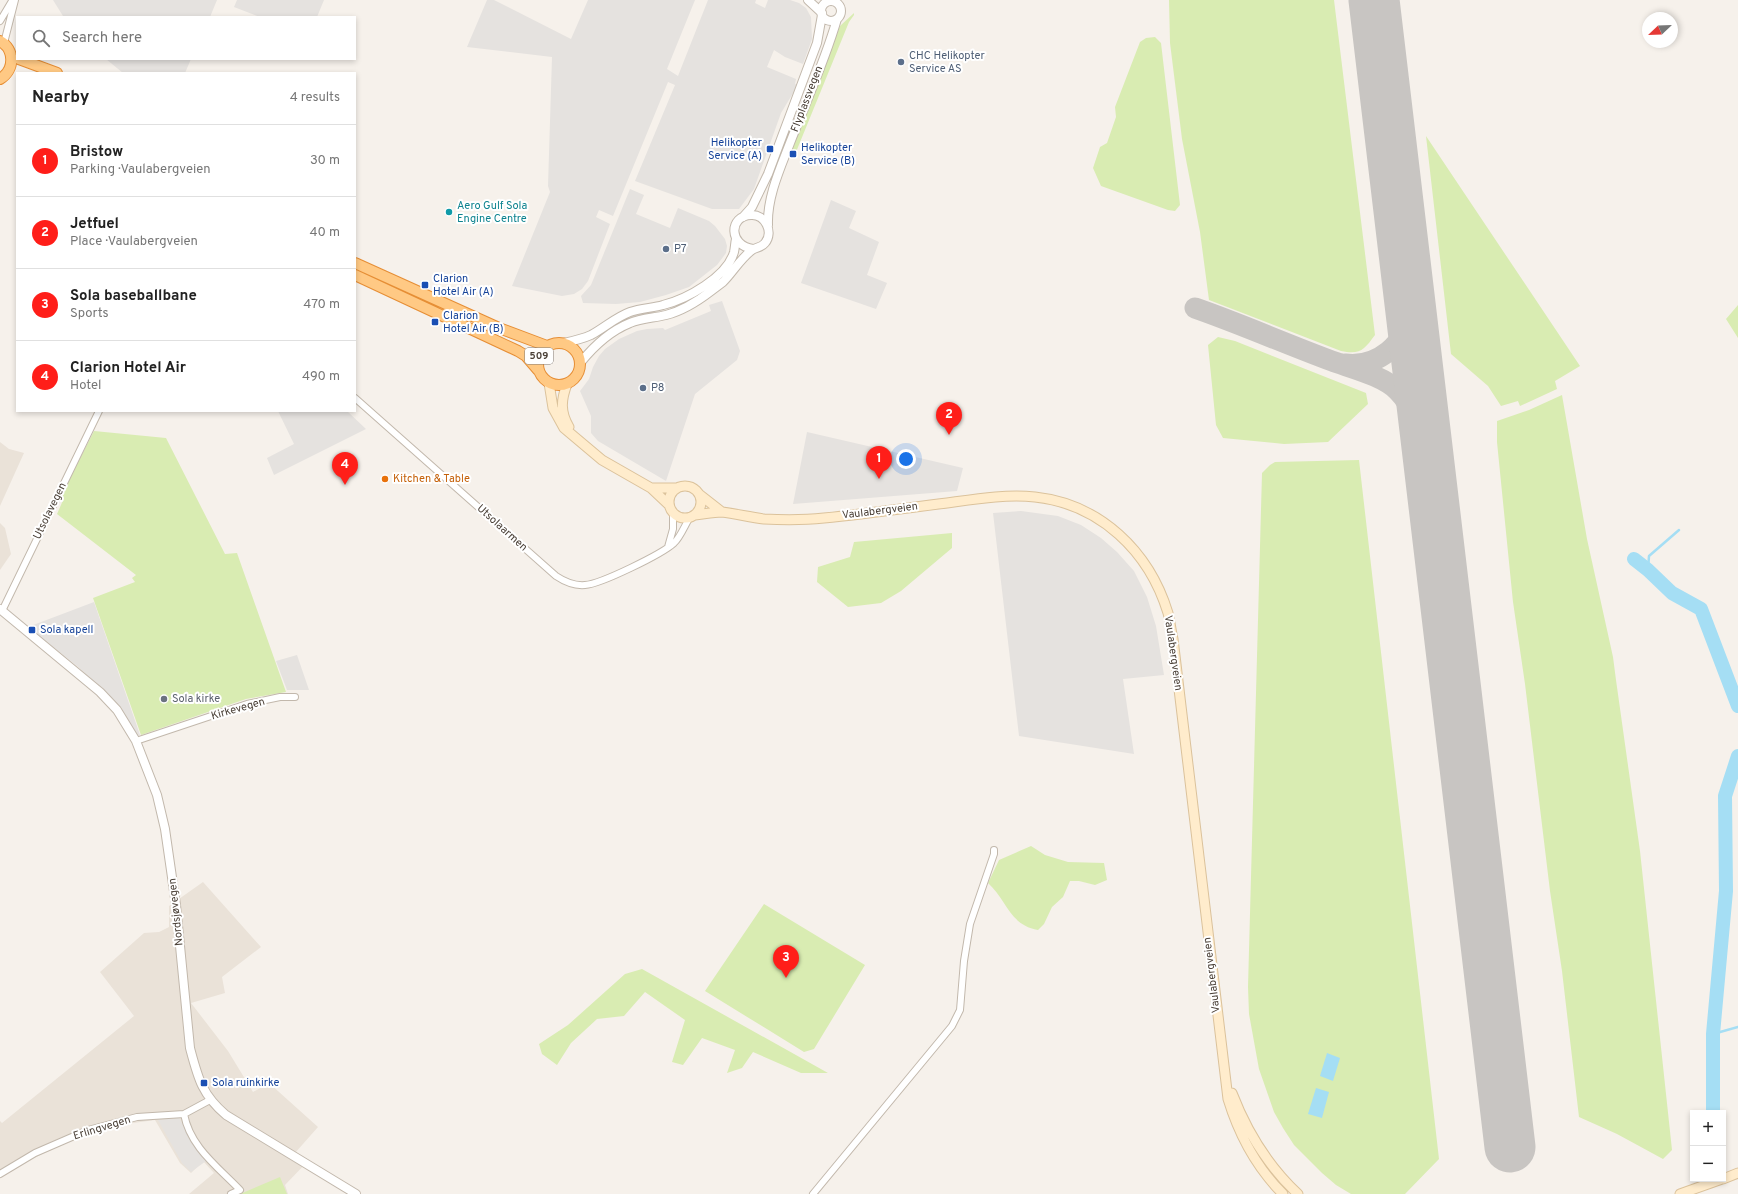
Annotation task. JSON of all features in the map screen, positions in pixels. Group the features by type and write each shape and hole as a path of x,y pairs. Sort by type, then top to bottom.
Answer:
{"highway":[{"path":"4,44 16,56"},
{"path":"2,78 9,71 12,63 4,44"},
{"path":"23,60 54,72"},
{"path":"2,78 16,75"},
{"name":"509","path":"356,263 498,328 547,346"},
{"name":"509","path":"356,275 513,348 526,356 538,370 542,378 549,383"},
{"name":"509","path":"538,370 540,352 555,342 564,342 575,350 578,353 581,362"},
{"path":"549,383 558,385 567,384 575,379 581,362"}],"main road":[{"path":"549,383 553,408 564,428 602,460 651,488 671,509 683,518 693,516 701,505 699,494 689,487 651,488"},
{"path":"567,384 561,403 562,414 572,434"},
{"path":"671,509 672,494 677,488"},
{"name":"Vaulabergveien","path":"699,494 722,512"},
{"name":"Vaulabergveien","path":"693,516 722,512 766,519 808,519 854,515 988,498 1033,497 1060,502 1087,512 1113,529 1130,544 1150,572 1168,613 1176,667 1228,1099 1242,1136 1265,1174 1283,1194"},
{"name":"Vaulabergveien","path":"1225,1073 1239,1112 1260,1151 1273,1168 1298,1194"},
{"path":"1726,1178 1738,1173"},
{"path":"1680,1194 1714,1182"}],"street":[{"path":"0,21 14,0"},
{"path":"4,44 14,0"},
{"path":"808,0 829,20 837,19"},
{"name":"Flyplassvegen","path":"744,217 752,207 768,174 817,43 822,6 831,1 836,2 841,9 840,13 777,178 768,215 768,226"},
{"path":"564,342 587,337 630,312 683,299 700,289 716,277 729,264 734,252 736,240 735,227 744,217 750,215 758,216 764,220 768,226 769,234 767,239 760,247 753,250 723,281 706,295 687,307 667,315 630,322 594,346 581,362"},
{"path":"736,240 746,249 753,250"},
{"name":"Utsolaarmen","path":"356,399 534,557 564,581 578,585 591,584 655,556 674,543 693,516"},
{"name":"Utsolavegen","path":"1,610 99,412"},
{"path":"668,547 674,529 671,509"},
{"name":"Nordsjøvegen","path":"1,610 100,692 117,710 136,741 157,795 165,829 176,905 190,1048 200,1083 210,1100 226,1116 356,1194"},
{"name":"Kirkevegen","path":"136,741 247,704 280,697 295,697"},
{"path":"813,1194 952,1026 960,1010 964,961 970,924 994,854 994,850"},
{"name":"Erlingvegen","path":"0,1174 35,1153 88,1130 137,1117 184,1114 210,1100"},
{"path":"184,1114 186,1124 200,1149 240,1190 231,1194"}],"shaded area":[{"path":"53,0 217,0 210,16 63,16"},
{"path":"237,0 324,0 317,16 257,16 234,7"},
{"path":"487,0 494,0 571,39 588,0 695,0 667,69 678,76 708,0 756,0 755,3 765,8 768,0 790,0 799,3 806,8 811,17 812,39 803,64 785,57 774,50 767,67 796,79 795,84 798,85 781,113 754,189 739,209 712,209 635,181 675,85 668,82 613,216 599,210 596,217 610,224 588,281 582,289 574,294 562,296 512,286 550,192 548,186 552,57 467,47"},
{"path":"107,60 191,60 185,72 122,72"},
{"name":"P7","path":"630,189 644,195 636,214 670,228 678,208 709,221 725,239 727,246 726,253 717,265 689,287 640,302 616,304 583,303 581,296 591,285"},
{"path":"831,200 856,211 849,228 879,242 867,275 887,283 876,309 801,283"},
{"name":"P8","path":"722,301 740,351 737,360 695,394 666,481 598,441 591,433 591,416 580,391 589,379 599,356 605,349 619,339 637,331 647,329 663,328 665,330 711,311 709,305"},
{"path":"278,412 348,412 366,429 274,475 267,458 294,444"},
{"path":"807,432 963,468 957,491 793,504"},
{"path":"0,442 9,449 24,453 0,506"},
{"path":"1021,511 1058,516 1081,525 1101,538 1117,552 1134,571 1147,597 1156,626 1164,675 1123,679 1134,754 1019,736 993,513"},
{"path":"0,523 5,528 11,554 0,570"},
{"path":"94,602 140,735 136,736 121,707 77,666 28,627"},
{"path":"297,655 309,690 287,690 276,661"},
{"path":"203,882 261,947 222,977 225,993 191,1003 228,1051 253,1092 269,1083 318,1127 295,1153 309,1160 285,1185 288,1194 189,1194 214,1173 203,1161 191,1173 180,1163 155,1120 119,1125 85,1134 34,1158 0,1178 0,1121 2,1123 134,1016 100,972 144,933 159,932 169,927 169,906"},
{"path":"179,1118 198,1152 206,1161 191,1172 182,1163 158,1120"}],"green space":[{"path":"1169,0 1334,0 1375,335 1361,350 1357,352 1341,351 1209,300 1200,232 1182,139 1170,43"},
{"path":"854,13 796,152 792,148 840,26"},
{"path":"1155,37 1161,43 1180,205 1175,211 1168,210 1101,186 1093,168 1100,147 1107,143 1116,117 1115,107 1140,42 1146,38"},
{"path":"1426,136 1580,366 1555,381 1557,389 1520,406 1518,401 1501,406 1488,386 1451,354"},
{"path":"1738,305 1738,338 1726,319"},
{"path":"1218,337 1235,341 1366,393 1368,404 1328,442 1284,444 1223,438 1216,425 1208,345"},
{"path":"1562,395 1587,539 1613,657 1640,851 1672,1150 1663,1159 1617,1134 1579,1117 1562,971 1550,891 1525,684 1513,602 1497,442 1497,421 1529,410"},
{"path":"94,431 166,438 225,554 237,553 286,692 246,699 141,735 93,598 135,582 132,578 136,575 57,514 64,498 61,496"},
{"path":"1359,460 1439,1159 1405,1194 1351,1194 1336,1185 1322,1173 1294,1145 1274,1112 1259,1069 1249,1014 1248,987 1262,473 1275,462"},
{"path":"952,533 952,548 901,591 881,603 848,607 817,582 818,567 850,557 854,542"},
{"path":"1031,846 1045,855 1068,862 1104,863 1107,880 1095,885 1079,881 1070,881 1063,897 1052,907 1044,924 1038,930 1028,927 1014,917 988,883 999,860"},
{"path":"764,904 865,965 814,1049 804,1052 705,991"},
{"path":"642,969 828,1073 801,1073 753,1052 742,1068 727,1073 735,1050 702,1038 683,1065 672,1062 685,1020 645,992 624,1016 597,1019 571,1043 557,1065 542,1054 539,1044 568,1025 625,974"},
{"path":"280,1177 287,1194 240,1194"}],"water":[{"path":"1327,1053 1340,1058 1333,1081 1320,1076"},
{"path":"1316,1088 1329,1092 1322,1118 1308,1114"}],"waterway":[{"path":"1648,570 1649,556 1679,530"},
{"path":"1634,559 1672,593 1701,609 1738,706"},
{"path":"1713,1110 1713,1034 1726,891 1725,796 1738,756"},
{"path":"1713,1034 1738,1027"}],"taxiway":[{"path":"1195,308 1367,373 1384,381 1404,397 1416,419 1426,451"},
{"path":"1345,364 1368,362 1379,358 1388,351 1397,343 1403,334 1408,323 1410,311"}],"runway":[{"path":"1374,0 1510,1147"}],"place":[{"name":"CHC Helikopter Service AS","path":"901,62"},
{"name":"Helikopter Service (A)","path":"770,149"},
{"name":"Helikopter Service (B)","path":"793,154"},
{"name":"Aero Gulf Sola Engine Centre","path":"449,212"},
{"name":"P7","path":"666,249"},
{"name":"Clarion Hotel Air (A)","path":"425,285"},
{"name":"Clarion Hotel Air (B)","path":"435,322"},
{"name":"P8","path":"643,388"},
{"name":"Jetfuel","path":"949,435"},
{"name":"Kitchen & Table","path":"385,479"},
{"name":"Bristow","path":"879,479"},
{"name":"Clarion Hotel Air","path":"345,485"},
{"name":"Sola kapell","path":"32,630"},
{"name":"Sola kirke","path":"164,699"},
{"name":"Sola baseballbane","path":"786,978"},
{"name":"Sola ruinkirke","path":"204,1083"}]}
